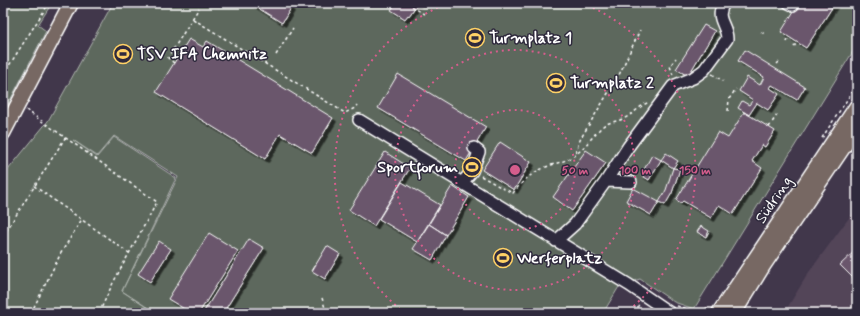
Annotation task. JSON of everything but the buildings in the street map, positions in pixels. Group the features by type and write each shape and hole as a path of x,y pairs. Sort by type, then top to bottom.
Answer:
{"main road":[{"path":"3,134 72,3"},
{"path":"855,116 857,98"},
{"name":"Südring","path":"718,313 855,116"},
{"name":"Südring","path":"734,313 855,116"}],"lane":[{"path":"556,241 575,224 673,86 693,78 704,70 727,39 727,35 720,20 720,14 724,3"},
{"path":"789,3 793,5 794,3"},
{"path":"359,120 556,241 641,298 673,309"},
{"path":"462,183 472,171 479,152 474,148"},
{"path":"606,181 631,182"}],"path":[{"path":"3,75 49,3"},
{"path":"407,3 424,14"},
{"path":"174,63 168,58 200,8"},
{"path":"193,19 345,113 355,108 357,105"},
{"path":"276,55 293,28"},
{"path":"575,155 579,142 619,75 640,30"},
{"path":"787,42 789,37"},
{"path":"794,47 796,42"},
{"path":"676,58 670,66 673,74 683,82"},
{"path":"714,75 723,81"},
{"path":"728,111 729,99 736,89"},
{"path":"472,171 513,193 531,174 563,162 575,155 611,121 622,120 644,104 664,97"},
{"path":"18,104 157,202 113,283 99,313"},
{"path":"769,127 777,115"},
{"path":"3,236 66,138"},
{"path":"34,186 129,253"},
{"path":"31,313 61,253 82,219"},
{"path":"322,298 326,308 332,313"},
{"path":"635,313 641,298"},
{"path":"673,309 702,311"}],"shaded area":[{"path":"857,207 857,313 784,313 809,272"}],"green space":[{"path":"3,3 52,3 38,25 46,31 3,114"},
{"name":"Sportforum","path":"113,3 857,3 857,45 694,309 674,302 640,279 620,285 603,313 156,313 122,291 155,313 3,313 3,176 48,121","holes":["114,136 178,177 122,291 176,178 114,137 97,157 73,140 97,156"]}],"place":[{"name":"Turmplatz 1","path":"475,38"},
{"name":"TSV IFA Chemnitz","path":"123,54"},
{"name":"Turmplatz 2","path":"556,83"},
{"name":"Sportforum","path":"472,167"},
{"name":"Werferplatz","path":"503,258"}]}
